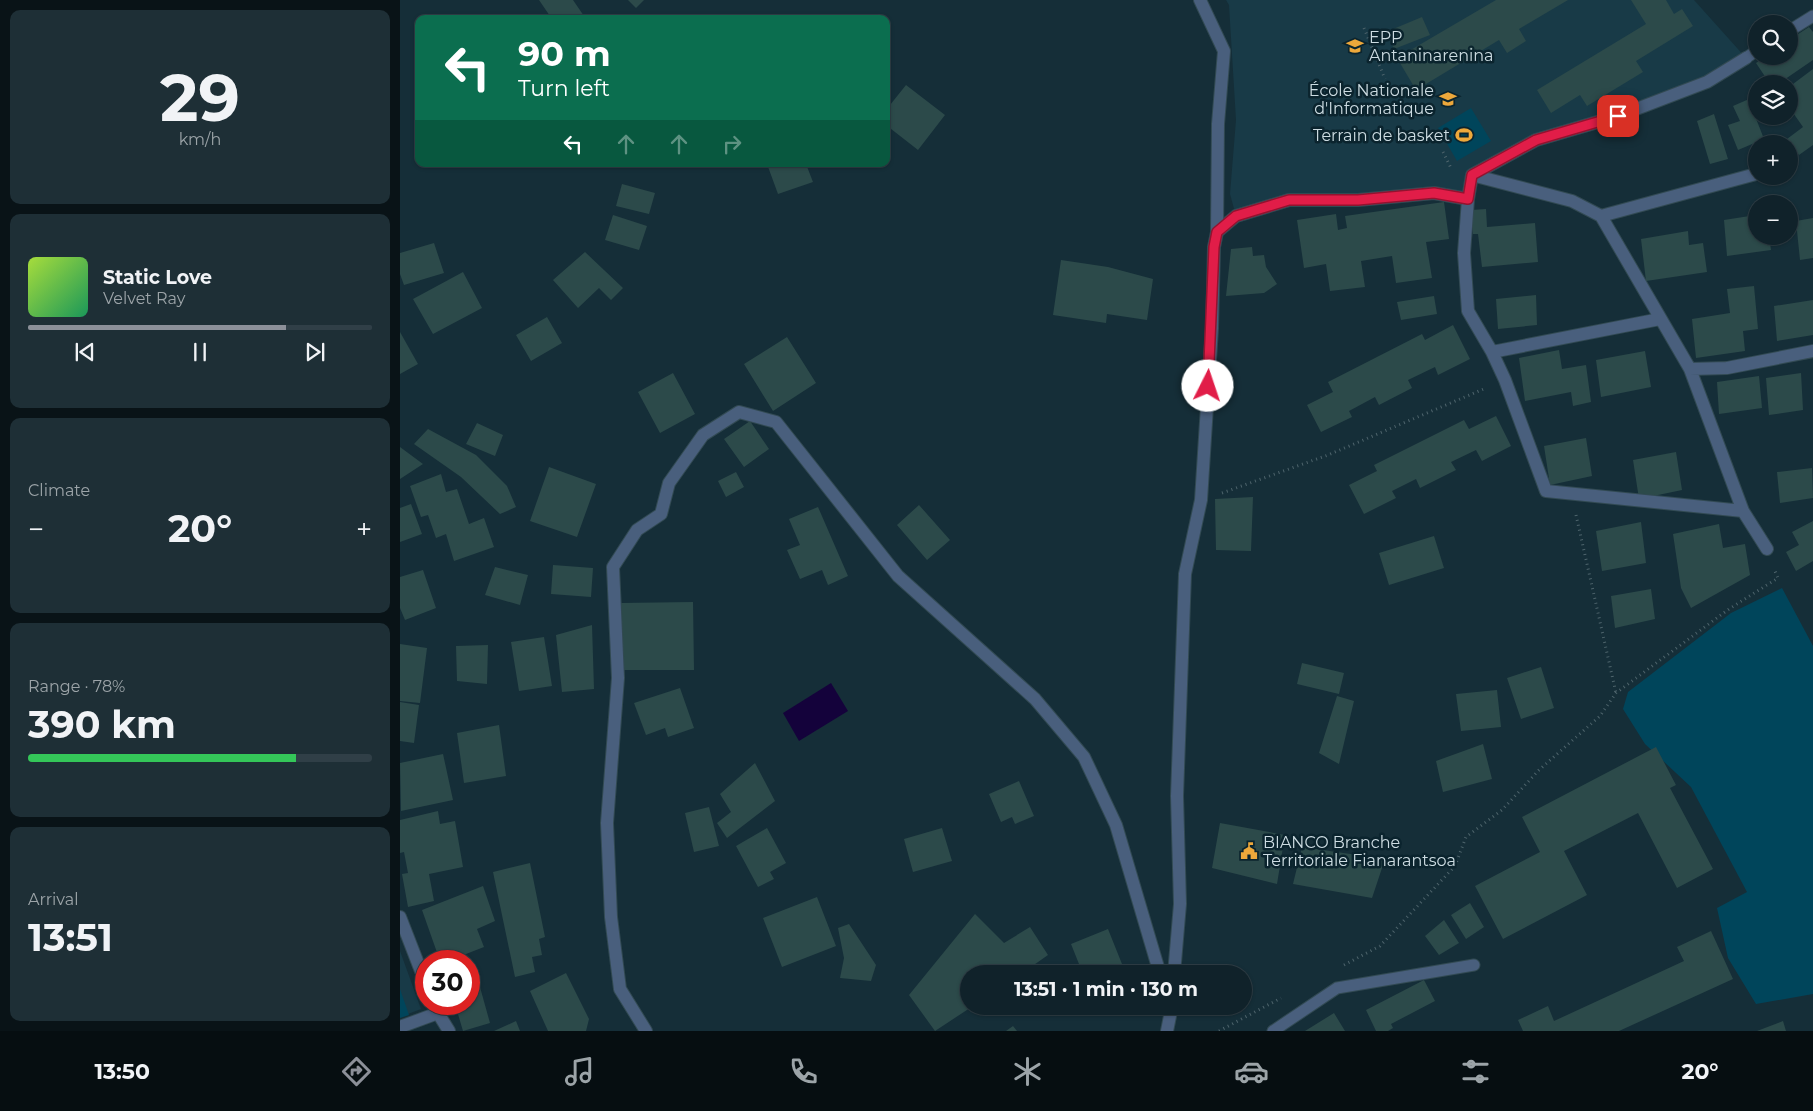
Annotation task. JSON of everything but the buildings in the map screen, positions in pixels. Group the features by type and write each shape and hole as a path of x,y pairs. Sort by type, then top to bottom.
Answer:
{"street":[{"path":"1175,965 1180,904 1177,796 1184,574 1201,500 1212,328 1214,247 1217,232 1218,124 1224,51 1200,0"},
{"path":"1472,175 1536,140 1618,116 1707,82 1748,56"},
{"path":"1472,175 1468,199 1464,253 1468,311 1492,352 1505,380 1546,491 1743,511"},
{"path":"1472,175 1572,201 1601,216 1690,369 1743,511 1766,549"},
{"path":"1601,216 1748,176"},
{"path":"1217,232 1236,216 1289,200 1358,200 1434,193 1468,199"},
{"path":"1492,352 1660,319"},
{"path":"1690,369 1727,368 1813,351"},
{"path":"646,1031 620,989 610,917 607,823 618,678 613,567 637,530 661,514 669,483 703,435 739,412 776,422 898,576 1036,698 1084,757 1116,825 1157,965"},
{"path":"400,917 415,956"},
{"path":"400,1027 423,1015"},
{"path":"440,1015 450,1031"},
{"path":"1167,1031 1169,1015"}],"lane":[{"path":"1798,25 1813,16"},
{"path":"1273,1031 1337,988 1474,965"}],"path":[{"path":"1364,28 1385,79"},
{"path":"1201,500 1328,454 1505,380"},
{"path":"1571,494 1616,693"},
{"path":"1337,968 1380,946 1455,866 1466,837 1502,810 1539,770 1600,716 1616,693 1729,609 1778,578 1766,549"},
{"path":"1219,1031 1287,995"}],"shaded area":[{"name":"École Nationale d'Informatique","path":"1226,0 1694,0 1746,58 1707,82 1536,140 1472,175 1468,199 1434,193 1289,200 1236,216 1230,194 1236,120 1229,5"},
{"name":"Terrain de basket","path":"1471,108 1491,141 1457,161 1438,128"},
{"path":"1782,588 1813,646 1813,994 1756,1004 1728,958 1717,908 1747,892 1691,787 1645,744 1623,709 1628,692 1731,613"},
{"path":"831,683 848,711 799,741 783,713"},
{"path":"400,951 415,992 415,1011 400,1017"},
{"path":"400,989 409,1015 400,1018"}],"place":[{"name":"EPP Antaninarenina","path":"1355,46"},
{"name":"École Nationale d'Informatique","path":"1448,99"},
{"name":"Terrain de basket","path":"1464,135"},
{"name":"BIANCO Branche Territoriale Fianarantsoa","path":"1249,851"}],"route":[{"path":"1208,386 1214,247 1217,232 1236,216 1289,200 1358,200 1434,193 1468,199 1472,175 1488,166 1536,140 1618,116"}]}
